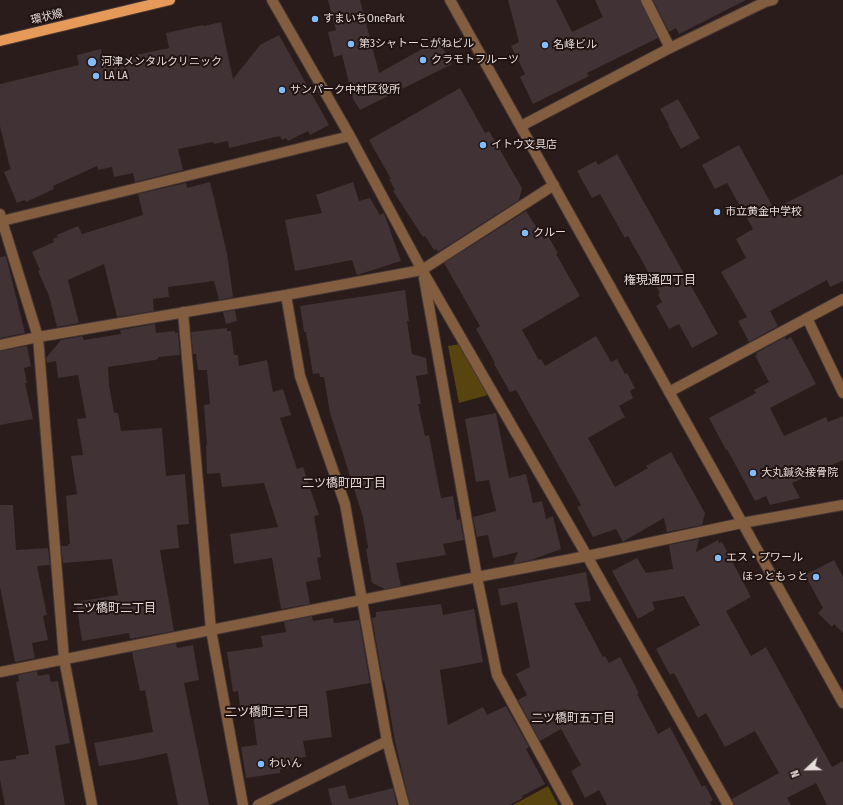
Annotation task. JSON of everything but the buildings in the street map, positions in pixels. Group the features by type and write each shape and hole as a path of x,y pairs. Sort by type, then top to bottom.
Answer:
{"main road":[{"name":"環状線","path":"0,41 170,0"}],"street":[{"path":"272,0 350,136 422,270 587,556 728,805"},
{"path":"450,0 843,703"},
{"path":"646,0 670,48"},
{"path":"521,126 670,48 765,2 773,0"},
{"path":"92,805 64,659 38,337 1,218 350,136"},
{"path":"0,345 38,337 286,295 422,270 554,185"},
{"path":"422,270 477,577 497,675 568,805"},
{"path":"286,295 300,376 345,504 387,740 404,805"},
{"path":"669,392 843,299"},
{"path":"183,312 211,630 243,805"},
{"path":"807,318 843,393"},
{"path":"0,672 587,556 742,523 843,505"},
{"path":"258,805 387,740"}],"shaded area":[{"path":"460,344 488,395 459,403 448,346"},
{"path":"548,786 558,805 513,805"}],"place":[{"name":"すまいちOnePark","path":"315,19"},
{"name":"第3シャトーこがねビル","path":"351,44"},
{"name":"名峰ビル","path":"545,45"},
{"name":"クラモトフルーツ","path":"423,60"},
{"name":"河津メンタルクリニック","path":"92,62"},
{"name":"LA LA","path":"96,76"},
{"name":"サンパーク中村区役所","path":"282,90"},
{"name":"イトウ文具店","path":"483,145"},
{"name":"市立黄金中学校","path":"717,212"},
{"name":"クルー","path":"525,233"},
{"name":"大丸鍼灸接骨院","path":"753,473"},
{"name":"エス・プワール","path":"718,558"},
{"name":"ほっともっと","path":"816,577"},
{"name":"わいん","path":"261,764"}],"district":[{"name":"権現通四丁目","path":"660,281"},
{"name":"二ツ橋町四丁目","path":"344,484"},
{"name":"二ツ橋町二丁目","path":"114,609"},
{"name":"二ツ橋町三丁目","path":"267,713"},
{"name":"二ツ橋町五丁目","path":"573,719"}]}
